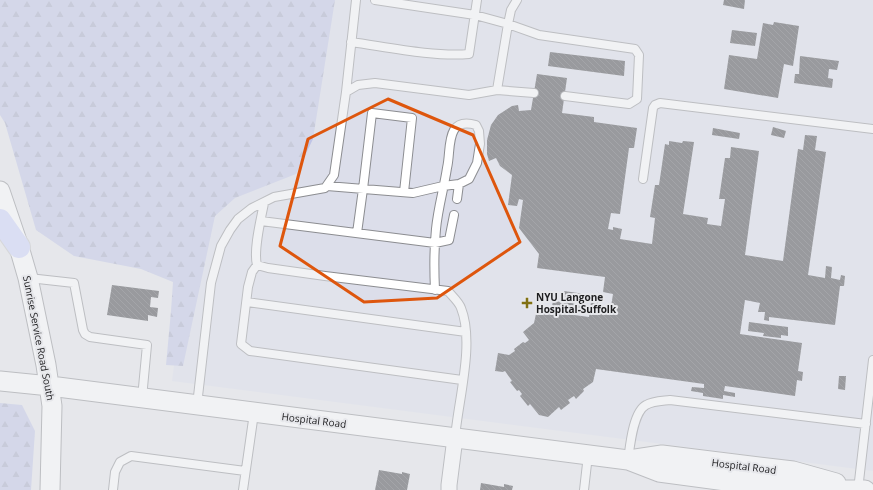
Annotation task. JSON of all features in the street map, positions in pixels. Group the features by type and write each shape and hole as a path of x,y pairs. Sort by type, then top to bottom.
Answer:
{"highway":[{"path":"0,220 20,247"}],"street":[{"name":"Sunrise Service Road South","path":"0,191 20,247 28,278 50,386 52,406 50,490"},
{"name":"Hospital Road","path":"0,381 50,386 142,399 628,460 659,472 792,490 861,490"},
{"path":"448,488 455,438"}],"lane":[{"path":"197,406 212,282 221,246 230,230 238,219 252,208 274,198 325,188 334,175 346,92 356,0"},
{"path":"375,0 475,15 508,24 539,35 635,49 640,55 637,99 629,104 565,96"},
{"path":"351,42 434,53 459,55 469,54 477,0"},
{"path":"497,90 511,10 517,0"},
{"path":"346,92 358,85 375,83 468,94 497,90 534,93"},
{"path":"643,179 653,108 655,105 660,103 873,129"},
{"path":"357,233 364,189 372,113 412,118 404,192"},
{"path":"327,186 413,193 443,186 459,184 469,179 477,164 480,144 479,131 476,125 462,124 455,128 452,137 447,168 443,186 436,227 434,262 435,290"},
{"path":"457,199 459,184"},
{"path":"257,265 255,259 264,203"},
{"path":"261,221 435,243 449,240 454,215"},
{"path":"257,265 268,268 325,276 448,291 461,308 466,332 466,358 455,438"},
{"path":"257,265 252,272 248,287 241,344 250,351 462,380"},
{"path":"28,278 74,283 83,330 90,338 147,345 142,399"},
{"path":"247,302 466,332"},
{"path":"861,490 873,360"},
{"path":"628,460 635,419 644,405 655,402 670,400 866,424"},
{"path":"243,490 254,413"},
{"path":"584,490 588,455"},
{"path":"113,490 115,472 120,462 131,456 245,471"}],"highlighted area":[{"path":"388,99 473,135 520,242 437,298 364,302 280,246 308,139"}],"shaded area":[{"name":"NYU Langone Hospital-Suffolk","path":"318,0 873,0 873,471 172,381 192,226"}],"green space":[{"path":"0,0 335,0 313,139 296,174 235,198 215,216 183,366 166,365 173,282 141,269 74,256 36,230 5,123 0,115"},
{"path":"0,403 22,405 35,431 31,490 0,490"}],"building":[{"path":"724,0 745,0 744,9 723,5"},
{"path":"774,22 799,26 793,66 784,64 778,98 724,89 729,55 757,59 763,23 773,25"},
{"path":"732,30 757,33 755,46 730,43"},
{"path":"550,52 625,61 624,76 548,66"},
{"path":"800,56 839,61 837,70 829,69 828,78 833,79 832,88 794,83 795,74 799,74"},
{"name":"NYU Langone Hospital-Suffolk","path":"537,74 567,78 562,113 594,117 594,122 637,128 634,148 629,148 620,214 611,213 608,229 613,230 613,227 622,229 620,239 652,244 655,218 650,217 655,185 659,185 665,144 669,145 669,141 682,143 683,141 694,142 683,214 708,218 707,224 721,226 725,199 719,199 725,158 730,158 731,147 759,151 745,255 783,261 798,149 803,150 805,135 817,136 815,150 826,152 808,275 825,278 826,266 832,267 831,278 840,280 841,275 845,276 844,286 840,286 835,325 769,317 769,321 764,320 765,312 758,312 760,303 745,300 740,334 802,343 798,371 803,372 802,381 797,380 795,396 725,386 724,391 735,393 735,397 723,395 723,399 703,396 703,393 691,391 692,387 704,388 704,384 596,369 593,382 583,389 584,391 576,399 574,396 568,400 570,403 561,410 559,407 548,417 539,415 530,404 528,406 520,396 522,394 519,390 517,391 510,382 512,381 505,371 495,371 498,353 509,355 523,342 525,343 529,340 523,332 534,323 538,305 546,306 545,311 589,317 591,302 572,299 571,303 588,306 587,312 571,309 571,311 552,306 553,301 562,302 564,291 599,296 597,310 610,313 613,294 603,292 605,277 537,268 539,254 519,228 523,200 519,199 517,206 508,205 512,175 500,166 496,158 489,161 487,154 487,140 491,125 498,115 512,106 518,105 519,111 531,110"},
{"path":"773,127 786,131 784,138 771,135"},
{"path":"713,128 740,133 739,139 712,135"},
{"path":"112,285 159,291 158,298 151,297 150,307 158,308 157,317 148,315 148,321 107,315"},
{"path":"749,322 788,327 788,336 781,335 781,338 763,336 764,333 748,331"},
{"path":"839,376 846,376 845,390 838,389"},
{"path":"379,470 410,474 407,490 375,490"},
{"path":"481,483 504,487 504,484 513,486 512,490 480,490"}],"place":[{"name":"NYU Langone Hospital-Suffolk","path":"527,303"}]}
